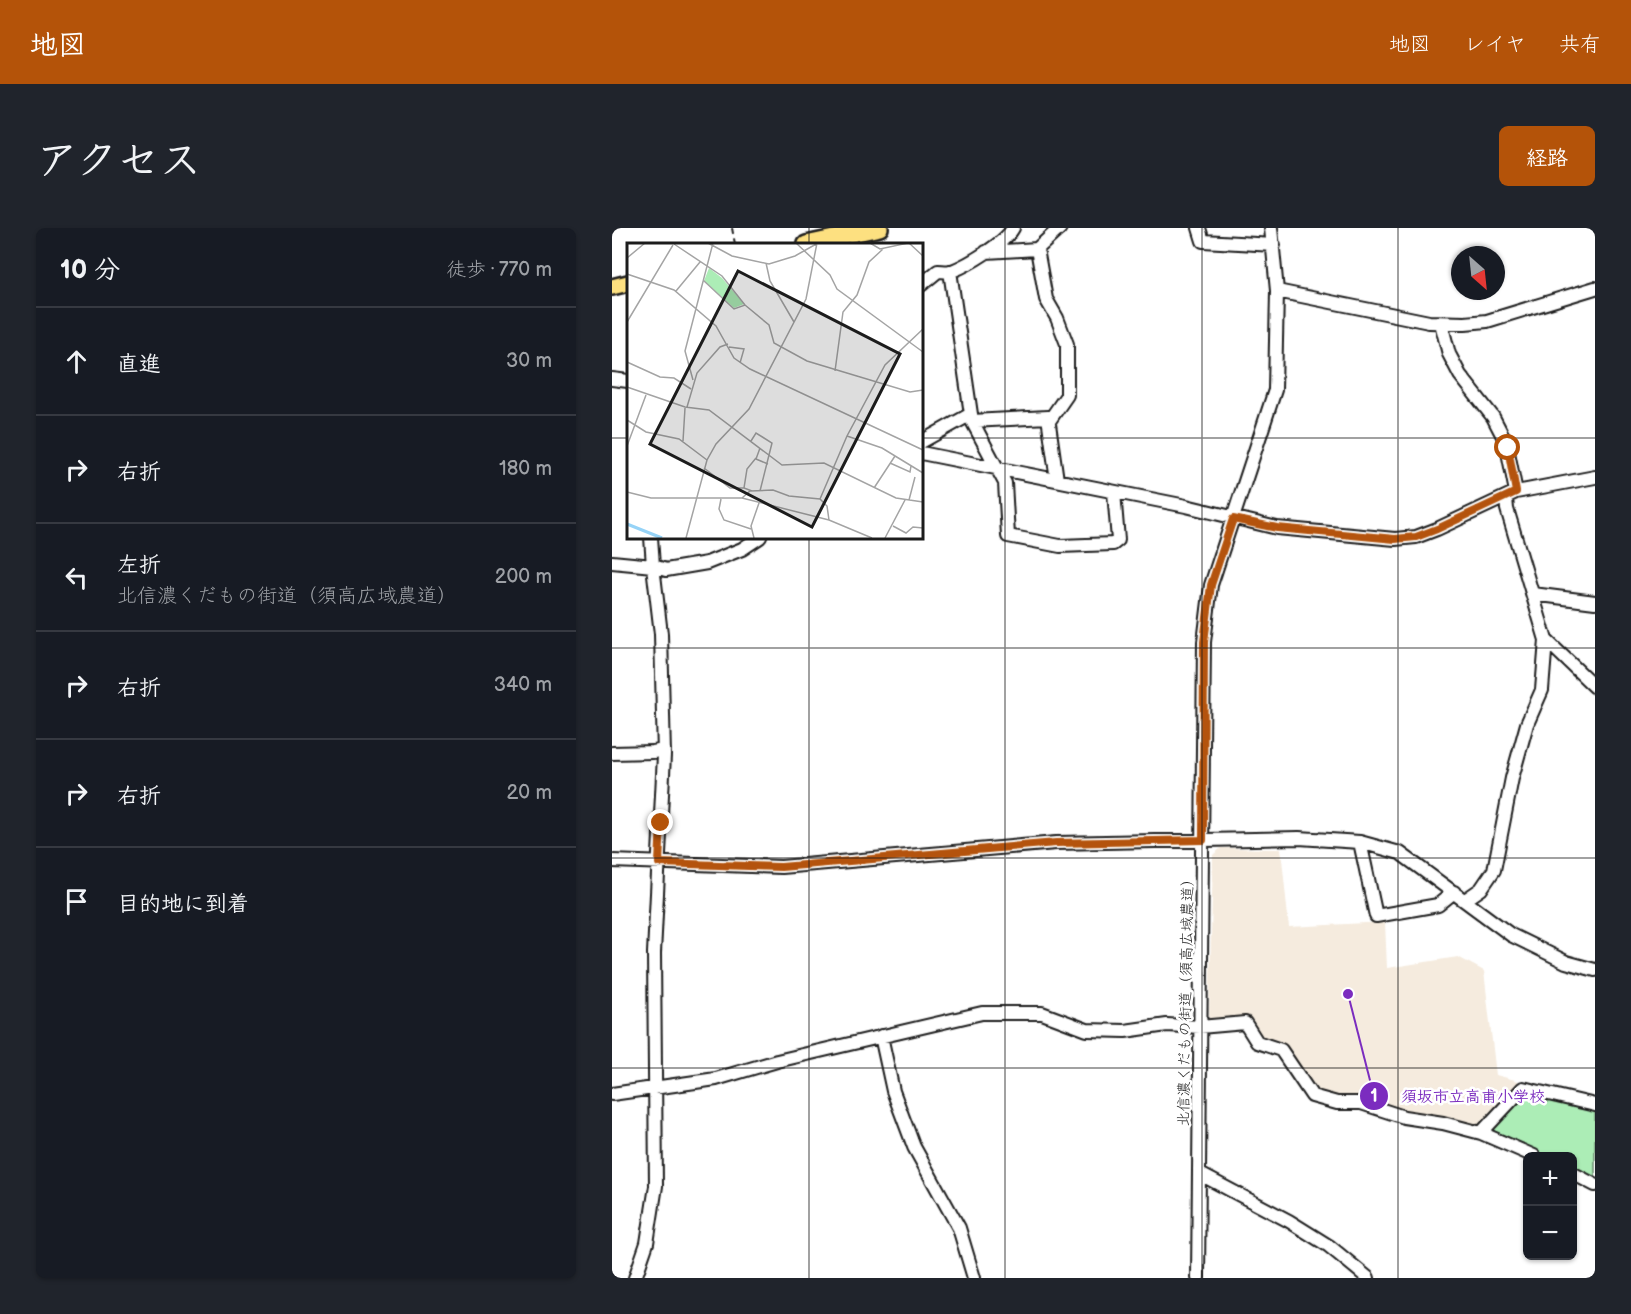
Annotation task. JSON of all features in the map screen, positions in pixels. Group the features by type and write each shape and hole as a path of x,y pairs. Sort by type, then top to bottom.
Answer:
{"main road":[{"path":"811,243 880,228"},
{"path":"612,287 627,283"}],"street":[{"path":"922,284 938,271 950,272 986,252 1009,235 1013,228"},
{"path":"986,252 1037,249 1059,228"},
{"path":"1199,228 1203,241 1274,245"},
{"name":"北信濃くだもの街道（須高広域農道）","path":"1198,1278 1204,642 1211,585 1275,390 1277,291 1271,228"},
{"path":"1037,249 1046,299 1057,318 1067,344 1066,395 1049,422"},
{"path":"950,272 972,417 1005,483 1008,536 1060,546 1113,544 1118,540 1114,492"},
{"path":"1277,291 1442,323 1486,321 1595,288"},
{"path":"1442,323 1449,354 1460,375 1493,417 1506,442 1511,495 1507,509 1546,640 1595,687"},
{"path":"612,379 627,381"},
{"path":"922,442 972,417 1048,417 1058,480"},
{"path":"922,453 1186,506 1277,528 1395,539 1416,537 1511,495 1595,477"},
{"path":"635,1278 647,1243 656,1186 654,952 664,750 661,634 651,538"},
{"path":"612,562 653,566 666,570 707,563 742,549 758,538"},
{"path":"1533,594 1595,602"},
{"path":"1465,900 1481,888 1494,870 1512,778 1527,724 1542,690 1546,640"},
{"path":"612,753 653,753 664,750"},
{"path":"612,861 781,867 1056,843 1299,838 1360,842 1400,853 1511,935 1566,962 1595,970"},
{"path":"1360,842 1376,916 1438,904 1454,892"},
{"path":"612,1094 716,1079 777,1060 982,1013 1042,1013 1087,1030 1125,1031 1167,1025 1200,1027 1245,1023 1257,1042 1281,1050 1312,1096 1337,1103 1361,1103 1404,1117 1443,1123 1481,1133 1525,1152"},
{"path":"881,1036 893,1091 914,1147 959,1228 974,1278"},
{"path":"1481,1133 1523,1088 1595,1105"},
{"path":"1200,1174 1289,1221 1329,1246 1368,1278"},
{"path":"1577,1176 1595,1185"}],"path":[{"path":"732,228 735,243"}],"shaded area":[{"path":"1221,848 1281,849 1289,927 1385,922 1387,968 1458,957 1484,971 1496,1075 1519,1081 1479,1127 1445,1117 1407,1110 1363,1096 1337,1096 1314,1090 1286,1046 1261,1037 1245,1017 1209,1018 1213,855"}],"green space":[{"path":"1524,1091 1595,1110 1595,1179 1577,1171 1577,1152 1534,1152 1486,1132"}],"place":[{"name":"須坂市立高甫小学校","path":"1348,994"}],"route":[{"path":"661,823 659,863 781,867 1056,843 1203,840 1204,642 1211,585 1233,519 1277,528 1395,539 1416,537 1516,492 1508,448"}]}
